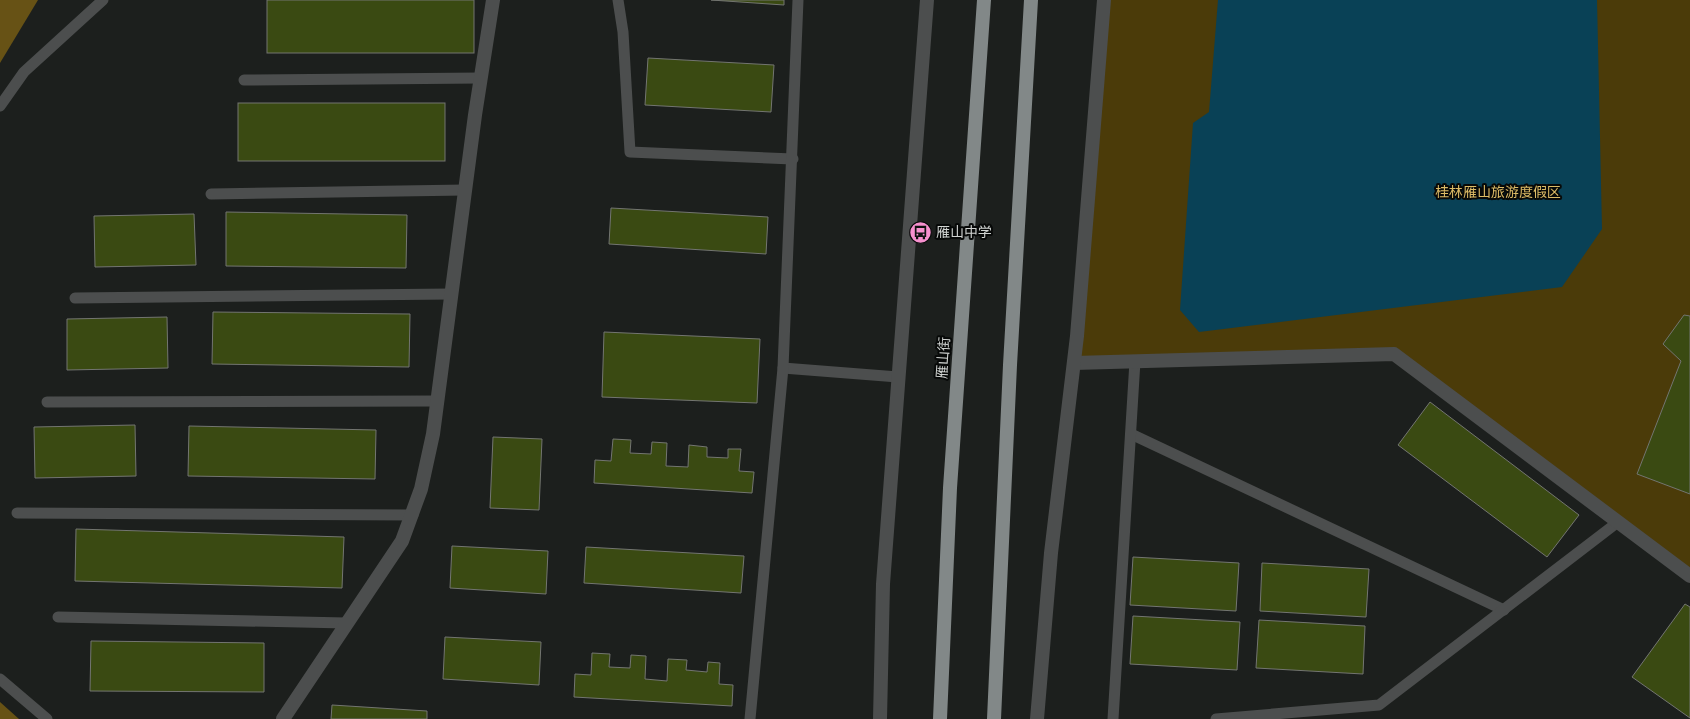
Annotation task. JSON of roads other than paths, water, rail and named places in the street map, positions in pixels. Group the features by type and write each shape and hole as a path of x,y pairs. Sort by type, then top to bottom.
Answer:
{"highway":[{"name":"雁山街","path":"940,719 950,488 984,0"},
{"path":"994,719 1010,355 1031,0"}],"street":[{"path":"283,719 402,541 421,489 433,434 465,190 493,0"},
{"path":"880,719 883,584 927,0"},
{"path":"1037,719 1050,553 1074,363 1104,0"},
{"path":"1074,363 1394,354 1690,576"}],"lane":[{"path":"0,106 24,72 103,0"},
{"path":"618,0 623,32 630,152 793,159"},
{"path":"750,719 783,368 798,0"},
{"path":"244,80 481,78"},
{"path":"211,194 465,190"},
{"path":"75,298 451,294"},
{"path":"1113,719 1135,362"},
{"path":"783,368 898,377"},
{"path":"47,402 437,401"},
{"path":"1131,434 1504,610"},
{"path":"17,513 413,514"},
{"path":"1216,719 1378,705 1618,522"},
{"path":"58,617 346,623"},
{"path":"0,679 46,719"}],"water":[{"path":"1218,0 1597,0 1602,229 1562,287 1199,332 1180,310 1193,123 1209,112"}],"place":[{"name":"雁山中学","path":"920,232"}],"park label":[{"name":"桂林雁山旅游度假区","path":"1498,192"}]}
